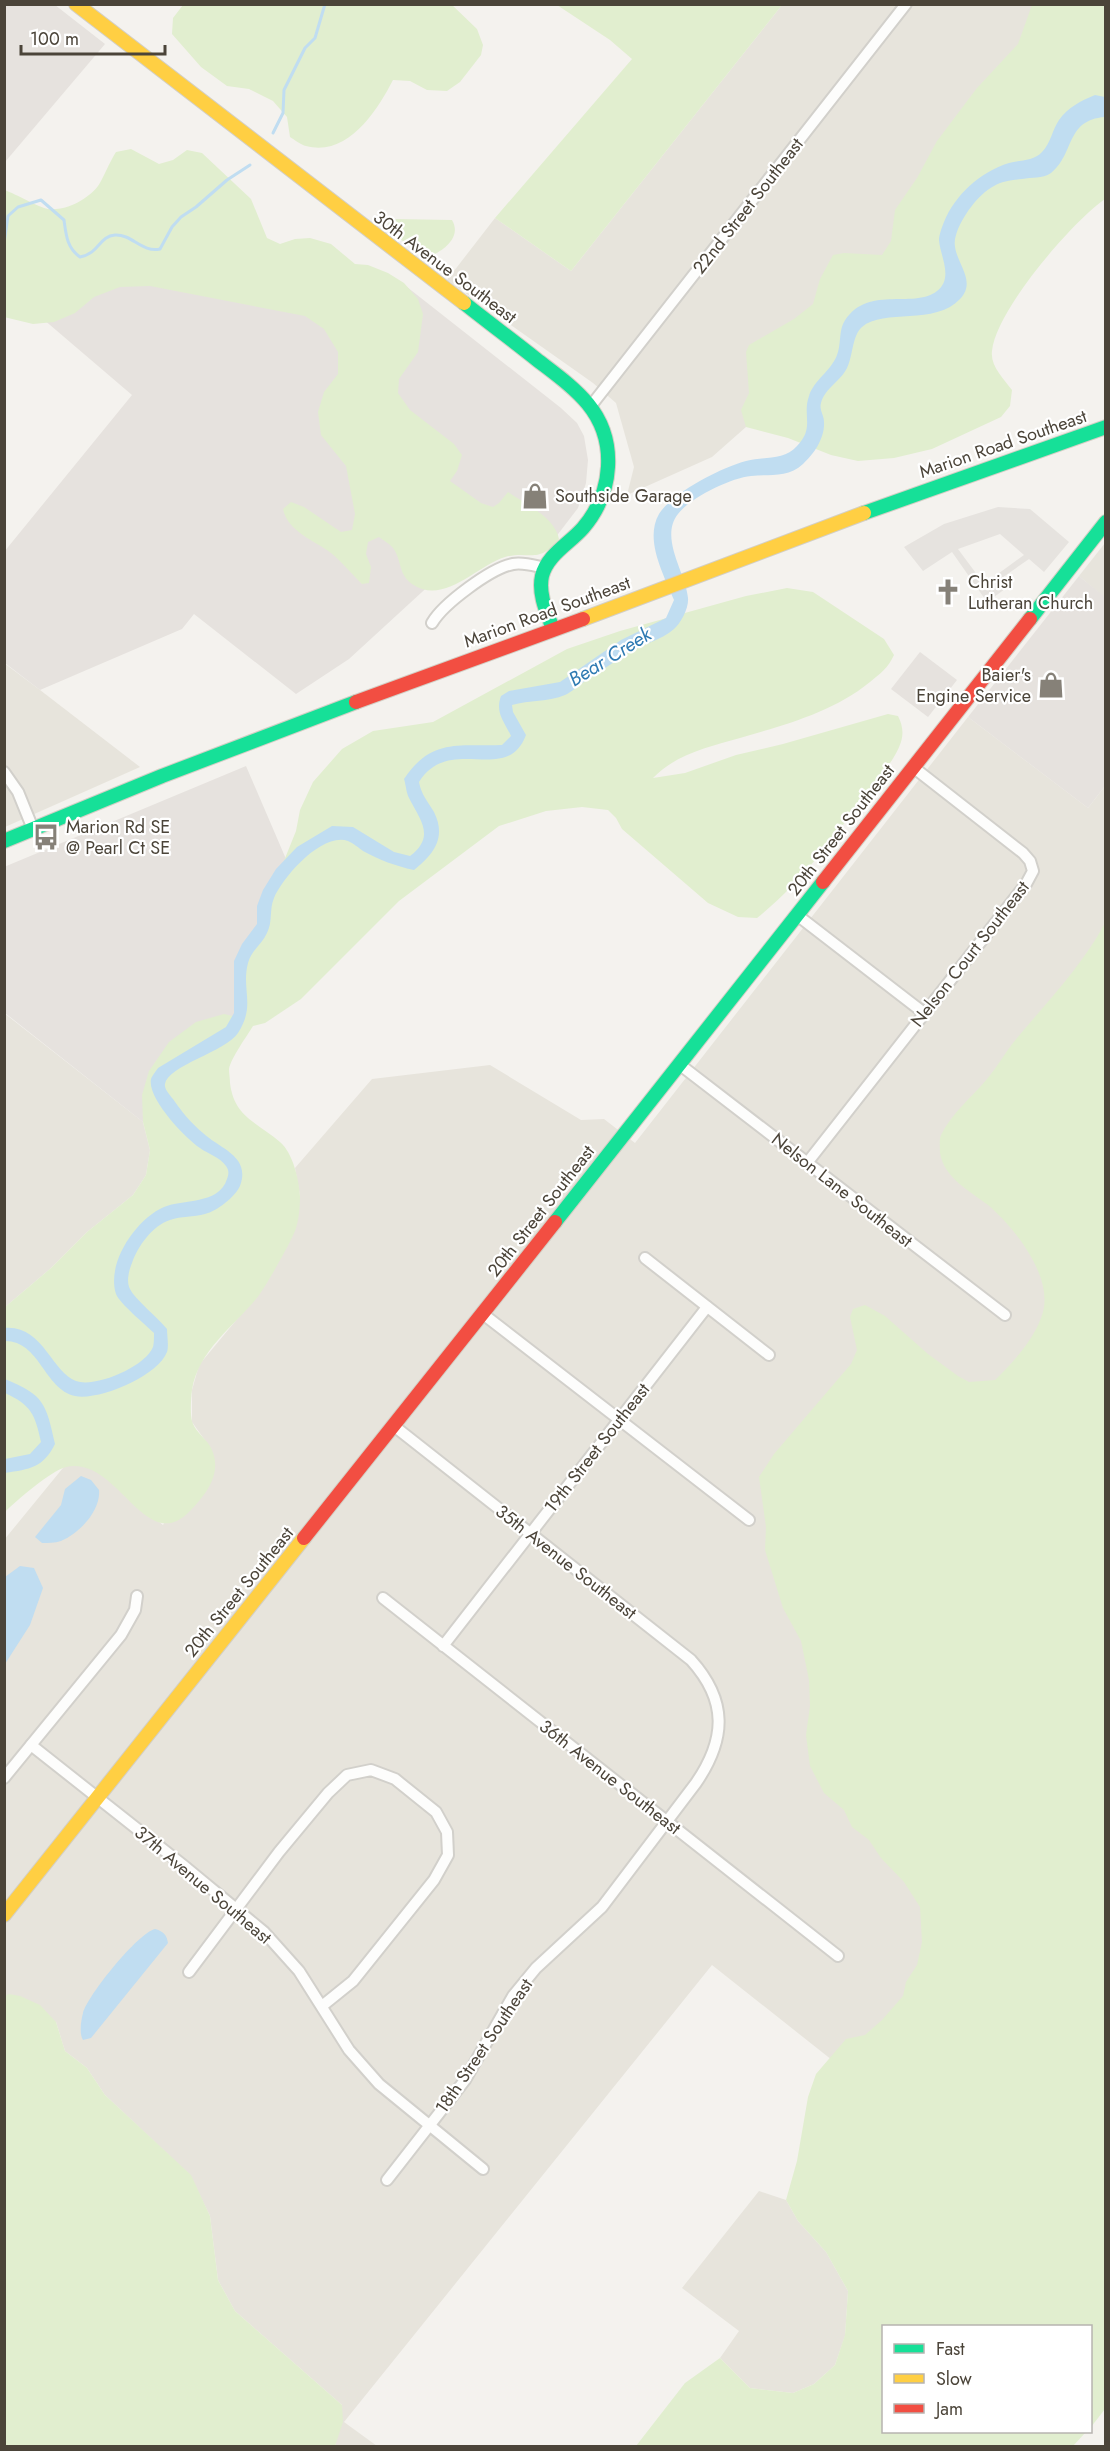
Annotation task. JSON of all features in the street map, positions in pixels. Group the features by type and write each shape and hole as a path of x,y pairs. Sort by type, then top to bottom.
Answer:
{"street":[{"name":"30th Avenue Southeast","path":"76,4 552,371 578,393 590,407 602,426 608,448 609,471 604,492 590,520 557,551 545,568"},
{"name":"22nd Street Southeast","path":"590,407 906,4"},
{"name":"Marion Road Southeast","path":"4,841 160,776 708,572 875,507 1106,427"},
{"path":"1084,434 1106,442"},
{"name":"20th Street Southeast","path":"4,1916 483,1314 1104,525"},
{"path":"432,624 451,600 501,568 519,563 545,568 542,577 542,594 553,629"},
{"name":"Nelson Court Southeast","path":"807,1162 1026,884 1033,871 1030,861 1023,853 914,767"},
{"path":"4,772 18,792 33,829"},
{"path":"797,915 924,1013"},
{"name":"Nelson Lane Southeast","path":"679,1064 1005,1315"},
{"path":"645,1258 769,1355"},
{"name":"19th Street Southeast","path":"443,1646 707,1307"},
{"path":"483,1314 749,1520"},
{"name":"35th Avenue Southeast","path":"394,1426 691,1660 712,1686 720,1711"},
{"path":"4,1778 122,1635 135,1610 137,1596"},
{"name":"36th Avenue Southeast","path":"383,1598 838,1956"},
{"name":"18th Street Southeast","path":"387,2180 465,2080 513,1996 536,1968 602,1907 668,1822 707,1767 715,1747 720,1711"},
{"name":"37th Avenue Southeast","path":"31,1745 264,1932 299,1971 349,2050 379,2084 483,2169"},
{"path":"189,1972 328,1792 347,1775 371,1770 394,1779 436,1812 447,1832 448,1855 434,1880 353,1981 322,2006"}],"shaded area":[{"path":"5,4 55,5 105,44 5,162"},
{"path":"782,5 1105,5 746,427 712,457 627,495 634,467 616,403 593,383 447,280 495,218 571,271"},
{"path":"141,260 296,302 345,343 434,581 349,659 296,694 194,614 182,629 40,690 5,663 4,552 132,395 36,313"},
{"path":"407,287 577,423 584,436 588,460 586,483 578,508 552,542 450,493 357,395"},
{"path":"998,507 1030,509 1069,542 1044,572 1029,559 999,580 1005,589 987,602 952,552 923,571 904,547 944,524","holes":["1000,534 1024,555 991,579 981,580 958,549"]},
{"path":"1105,543 1105,598 1079,576"},
{"path":"1079,576 1106,598 1105,786 1088,808 968,717"},
{"path":"920,652 957,680 928,717 891,689"},
{"path":"4,663 40,690 140,767 5,827"},
{"path":"968,717 1088,808 1105,786 1101,1277 980,1921 856,2079 712,1965 344,2422 377,2446 335,2446 342,2405 235,2311 218,2280 210,2216 190,2175 105,2095 87,2068 65,2051 56,2022 5,2011 4,1540 76,1452 163,1525 209,1446 192,1422 192,1390 199,1365 238,1318 300,1196 295,1168 372,1079 490,1065 581,1120 604,1119 635,1143"},
{"path":"246,766 289,866 241,1018 175,1068 143,1122 5,1013 4,867"},
{"path":"4,1013 143,1122 150,1150 146,1175 133,1195 87,1232 51,1268 5,1307"},
{"path":"759,2191 786,2200 798,2221 826,2252 848,2291 845,2336 835,2365 814,2384 793,2393 750,2388 720,2358 739,2331 682,2288"}],"green space":[{"path":"451,4 477,29 483,45 481,55 460,82 447,91 427,90 410,81 393,80 379,105 359,129 335,145 321,148 304,145 290,137 287,117 273,101 249,89 227,86 201,67 172,34 173,18 183,5"},
{"path":"557,5 782,5 571,271 495,218 632,59 610,40"},
{"path":"1032,5 1105,5 1105,199 1074,227 1038,268 1007,313 997,334 992,357 998,372 1012,390 1010,406 1001,417 932,449 894,458 858,461 831,455 788,438 746,427 741,410 749,393 746,352 749,345 794,319 813,304 820,279 833,255 844,253 882,255 891,241 895,210 917,178 937,141 977,88 1018,44"},
{"path":"131,149 159,164 173,160 187,150 202,153 251,199 267,238 280,244 295,239 310,238 331,244 355,264 368,265 404,283 418,299 423,314 418,352 399,379 398,393 410,410 454,444 462,455 457,471 450,481 481,503 493,507 508,492 531,506 552,524 556,531 559,539 552,547 539,554 505,557 448,587 424,590 412,584 404,576 393,548 379,537 368,542 366,554 371,567 369,583 362,584 331,553 296,530 290,524 283,509 291,502 304,507 341,532 352,530 355,514 346,466 321,435 318,412 324,392 338,374 338,352 324,329 305,316 150,286 120,287 94,297 75,313 54,322 33,324 4,317 4,190 48,209 69,206 82,200 98,186 116,152"},
{"path":"394,219 452,220 455,232 450,243 428,257 411,248 395,234 388,224"},
{"path":"787,588 813,592 884,639 894,655 889,663 878,676 840,702 791,722 694,752 672,763 653,778 685,773 736,755 888,714 898,716 902,735 895,755 817,858 788,890 757,918 738,917 708,903 622,829 608,810 582,807 546,811 499,826 399,901 301,999 265,1023 253,1026 230,1064 230,1083 236,1104 248,1118 285,1147 292,1160 297,1175 300,1204 294,1234 271,1275 256,1299 209,1351 196,1376 191,1397 192,1421 213,1452 215,1470 209,1488 190,1511 174,1522 159,1522 145,1515 101,1475 84,1467 66,1467 43,1480 5,1512 5,1307 51,1268 87,1232 133,1195 146,1175 150,1150 143,1122 142,1095 149,1071 169,1042 196,1022 224,1014 241,1018 246,955 296,831 300,810 313,782 342,749 373,731 433,722 567,649 620,631 746,596"},
{"path":"1105,923 1105,2409 1092,2426 1092,2325 882,2325 882,2433 1085,2433 1073,2446 636,2446 685,2383 720,2358 750,2388 793,2393 814,2384 835,2365 845,2335 848,2291 826,2252 798,2221 786,2200 797,2161 808,2097 816,2074 846,2039 865,2035 903,1996 906,1982 917,1965 922,1942 920,1907 904,1882 881,1858 869,1840 852,1827 844,1810 824,1793 810,1766 806,1735 810,1706 809,1680 801,1641 783,1608 765,1550 766,1527 759,1477 774,1454 851,1364 857,1350 850,1317 853,1309 865,1305 885,1316 928,1354 969,1382 995,1380 1033,1335 1041,1318 1044,1303 1043,1288 1031,1256 999,1215 952,1177 942,1162 940,1139 951,1120 987,1079 1013,1043 1075,969"},
{"path":"9,1994 40,2005 56,2022 65,2051 87,2068 105,2095 191,2175 210,2216 218,2280 235,2311 342,2405 343,2422 335,2446 5,2446 4,1996"}],"water":[{"name":"Bear Creek","path":"1095,95 1105,97 1105,117 1092,119 1083,124 1072,139 1059,165 1051,173 1041,177 997,184 982,195 966,214 958,228 955,243 967,283 960,299 950,307 937,312 883,318 862,327 854,341 847,368 823,398 821,410 824,422 823,434 815,451 807,460 791,472 751,476 723,484 692,501 678,514 673,523 672,545 686,588 688,602 684,615 674,629 663,637 626,654 565,695 512,705 513,712 526,735 517,750 506,757 446,761 432,768 419,782 438,821 438,838 432,852 414,870 382,860 348,841 338,840 327,843 305,858 286,879 274,898 267,933 248,963 246,1014 238,1033 232,1040 176,1071 168,1077 165,1084 165,1088 191,1121 238,1160 242,1176 240,1186 230,1199 215,1210 201,1215 174,1219 157,1227 146,1237 135,1257 128,1276 130,1289 167,1329 168,1350 161,1361 140,1378 112,1391 85,1397 65,1392 26,1349 17,1343 5,1341 5,1328 18,1329 29,1334 46,1350 60,1369 76,1381 95,1381 119,1374 140,1362 153,1347 154,1333 127,1308 116,1294 115,1269 119,1256 134,1232 153,1213 164,1207 199,1200 216,1193 223,1187 228,1172 223,1163 193,1143 168,1117 155,1096 151,1087 151,1079 158,1068 226,1027 234,1013 234,961 242,944 257,924 257,906 263,890 276,869 297,847 332,826 353,827 394,852 410,856 418,849 424,835 421,821 408,796 404,779 425,756 448,747 502,745 511,736 500,712 501,696 509,691 560,682 621,640 666,618 674,600 657,557 654,535 655,524 665,506 698,482 724,469 746,461 780,456 792,451 802,439 807,427 807,403 811,390 834,361 843,324 852,312 864,304 876,301 915,298 937,291 945,280 940,233 949,212 962,194 988,172 1009,163 1031,159 1039,155 1066,111"},
{"path":"5,1379 28,1390 41,1402 49,1419 55,1444 46,1458 35,1466 5,1473 5,1459 30,1454 41,1442 34,1417 26,1406 5,1393"},
{"path":"81,1476 91,1480 99,1490 99,1498 93,1513 82,1527 68,1537 59,1542 42,1543 35,1537 61,1505 65,1489"},
{"path":"20,1566 34,1568 43,1588 30,1625 5,1664 5,1577"},
{"path":"155,1929 164,1934 168,1943 91,2038 83,2040 82,2016 94,1993 137,1941"}],"waterway":[{"path":"273,133 283,113 284,90 305,48 315,38 325,4"},
{"path":"4,243 8,216 18,207 41,200 64,220 70,245 80,257 92,252 106,238 115,235 127,237 154,250 160,249 172,227 181,217 227,180 250,165"}],"traffic: fast":[{"path":"464,303 576,391 598,419 604,434 608,450 608,467 601,499 583,528 553,556 542,576 542,596 553,629"},
{"path":"864,513 1106,427"},
{"path":"1030,619 1106,522"},
{"path":"4,841 162,776 356,702"},
{"path":"555,1222 823,882"}],"traffic: slow":[{"path":"76,4 464,303"},
{"path":"583,619 864,513"},
{"path":"4,1915 304,1538"}],"traffic: jam":[{"path":"356,702 583,619"},
{"path":"823,882 1030,619"},
{"path":"304,1538 555,1222"}],"place":[{"name":"Southside Garage","path":"535,496"},
{"name":"Christ Lutheran Church","path":"948,592"},
{"name":"Baier's Engine Service","path":"1051,685"},
{"name":"Marion Rd SE @ Pearl Ct SE","path":"46,837"}]}
